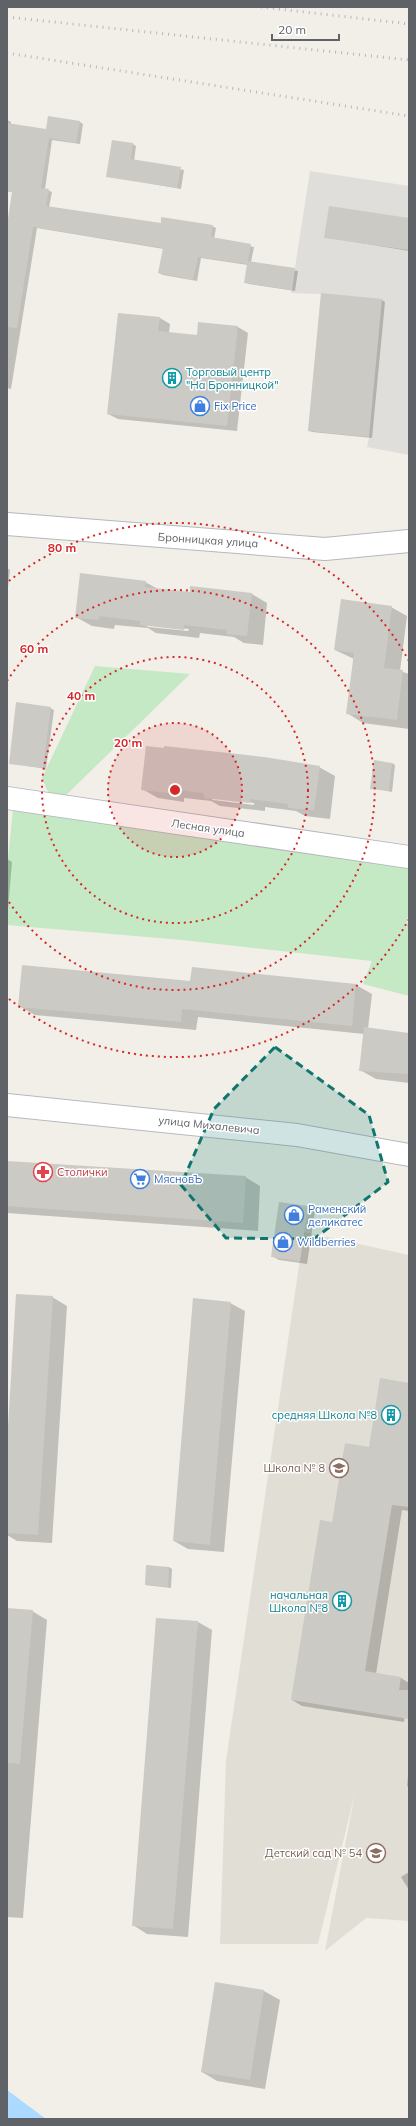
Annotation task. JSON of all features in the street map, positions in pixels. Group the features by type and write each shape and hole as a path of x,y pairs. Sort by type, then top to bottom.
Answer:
{"street":[{"name":"Бронницкая улица","path":"7,524 325,549 409,541"},
{"name":"Лесная улица","path":"7,798 409,857"},
{"name":"улица Михалевича","path":"7,1105 297,1135 409,1155"}],"highlighted area":[{"path":"275,1047 369,1115 388,1182 314,1239 226,1238 181,1185 214,1109"}],"shaded area":[{"path":"310,171 409,186 409,455 367,447 369,437 308,431 321,294 291,293"},
{"name":"Школа № 8","path":"304,1232 409,1255 409,1921 366,1918 325,1951 355,1793 318,1944 220,1944 226,1761"}],"green space":[{"path":"95,666 190,674 55,806 409,857 409,909 406,927 409,928 409,996 363,984 372,961 182,940 7,925 7,869 14,799 54,806 42,778"}],"water":[{"path":"7,2090 46,2119 7,2119"}],"building":[{"path":"48,116 80,121 76,143 49,138 41,188 49,189 46,206 161,223 161,217 213,225 211,237 251,244 248,261 295,268 292,290 244,283 247,264 198,257 193,280 158,273 163,248 33,227 17,328 7,327 7,225 12,192 7,192 7,123 46,129"},
{"path":"112,140 133,143 131,159 181,167 177,188 106,177"},
{"path":"329,206 409,218 409,250 324,238"},
{"path":"321,293 382,299 369,437 308,431"},
{"name":"Торговый центр \"На Бронницкой\"","path":"118,313 160,317 158,331 197,335 198,322 238,326 227,426 107,414"},
{"path":"80,573 146,581 145,587 190,592 190,586 252,593 247,636 227,634 227,630 184,625 184,630 140,625 140,621 99,616 99,620 75,618"},
{"path":"341,599 392,606 384,668 403,670 397,720 346,714 354,653 334,650"},
{"path":"16,702 51,707 43,768 9,764"},
{"path":"146,746 164,748 164,746 264,757 320,766 314,810 288,808 288,804 250,799 249,803 204,798 204,793 168,789 168,793 141,790"},
{"path":"374,760 392,763 389,791 370,789"},
{"path":"22,965 190,981 192,967 356,984 352,1026 182,1009 181,1022 18,1007"},
{"path":"364,1027 409,1033 409,1074 359,1071"},
{"path":"7,1161 246,1176 243,1223 7,1206"},
{"path":"279,1202 308,1206 300,1261 271,1257"},
{"path":"16,1294 53,1296 38,1535 7,1533 7,1443"},
{"path":"193,1298 231,1302 210,1545 173,1541"},
{"name":"начальная Школа №8","path":"380,1378 409,1383 409,1507 392,1505 365,1671 401,1677 399,1690 409,1690 409,1719 291,1700 320,1520 332,1522 345,1443 369,1447"},
{"path":"146,1565 169,1567 168,1587 145,1585"},
{"path":"7,1608 33,1610 20,1764 7,1763"},
{"path":"156,1618 198,1621 173,1929 132,1926"},
{"path":"215,1982 264,1990 250,2080 201,2072"}],"railway":[{"path":"261,7 409,24"},
{"path":"7,17 409,60"},
{"path":"7,53 409,116"}],"place":[{"name":"Торговый центр \"На Бронницкой\"","path":"172,378"},
{"name":"Fix Price","path":"200,406"},
{"name":"Столички","path":"43,1172"},
{"name":"МясновЪ","path":"140,1179"},
{"name":"Раменский деликатес","path":"294,1215"},
{"name":"Wildberries","path":"283,1242"},
{"name":"средняя Школа №8","path":"391,1415"},
{"name":"Школа № 8","path":"339,1468"},
{"name":"начальная Школа №8","path":"342,1601"},
{"name":"Детский сад № 54","path":"376,1853"}]}
